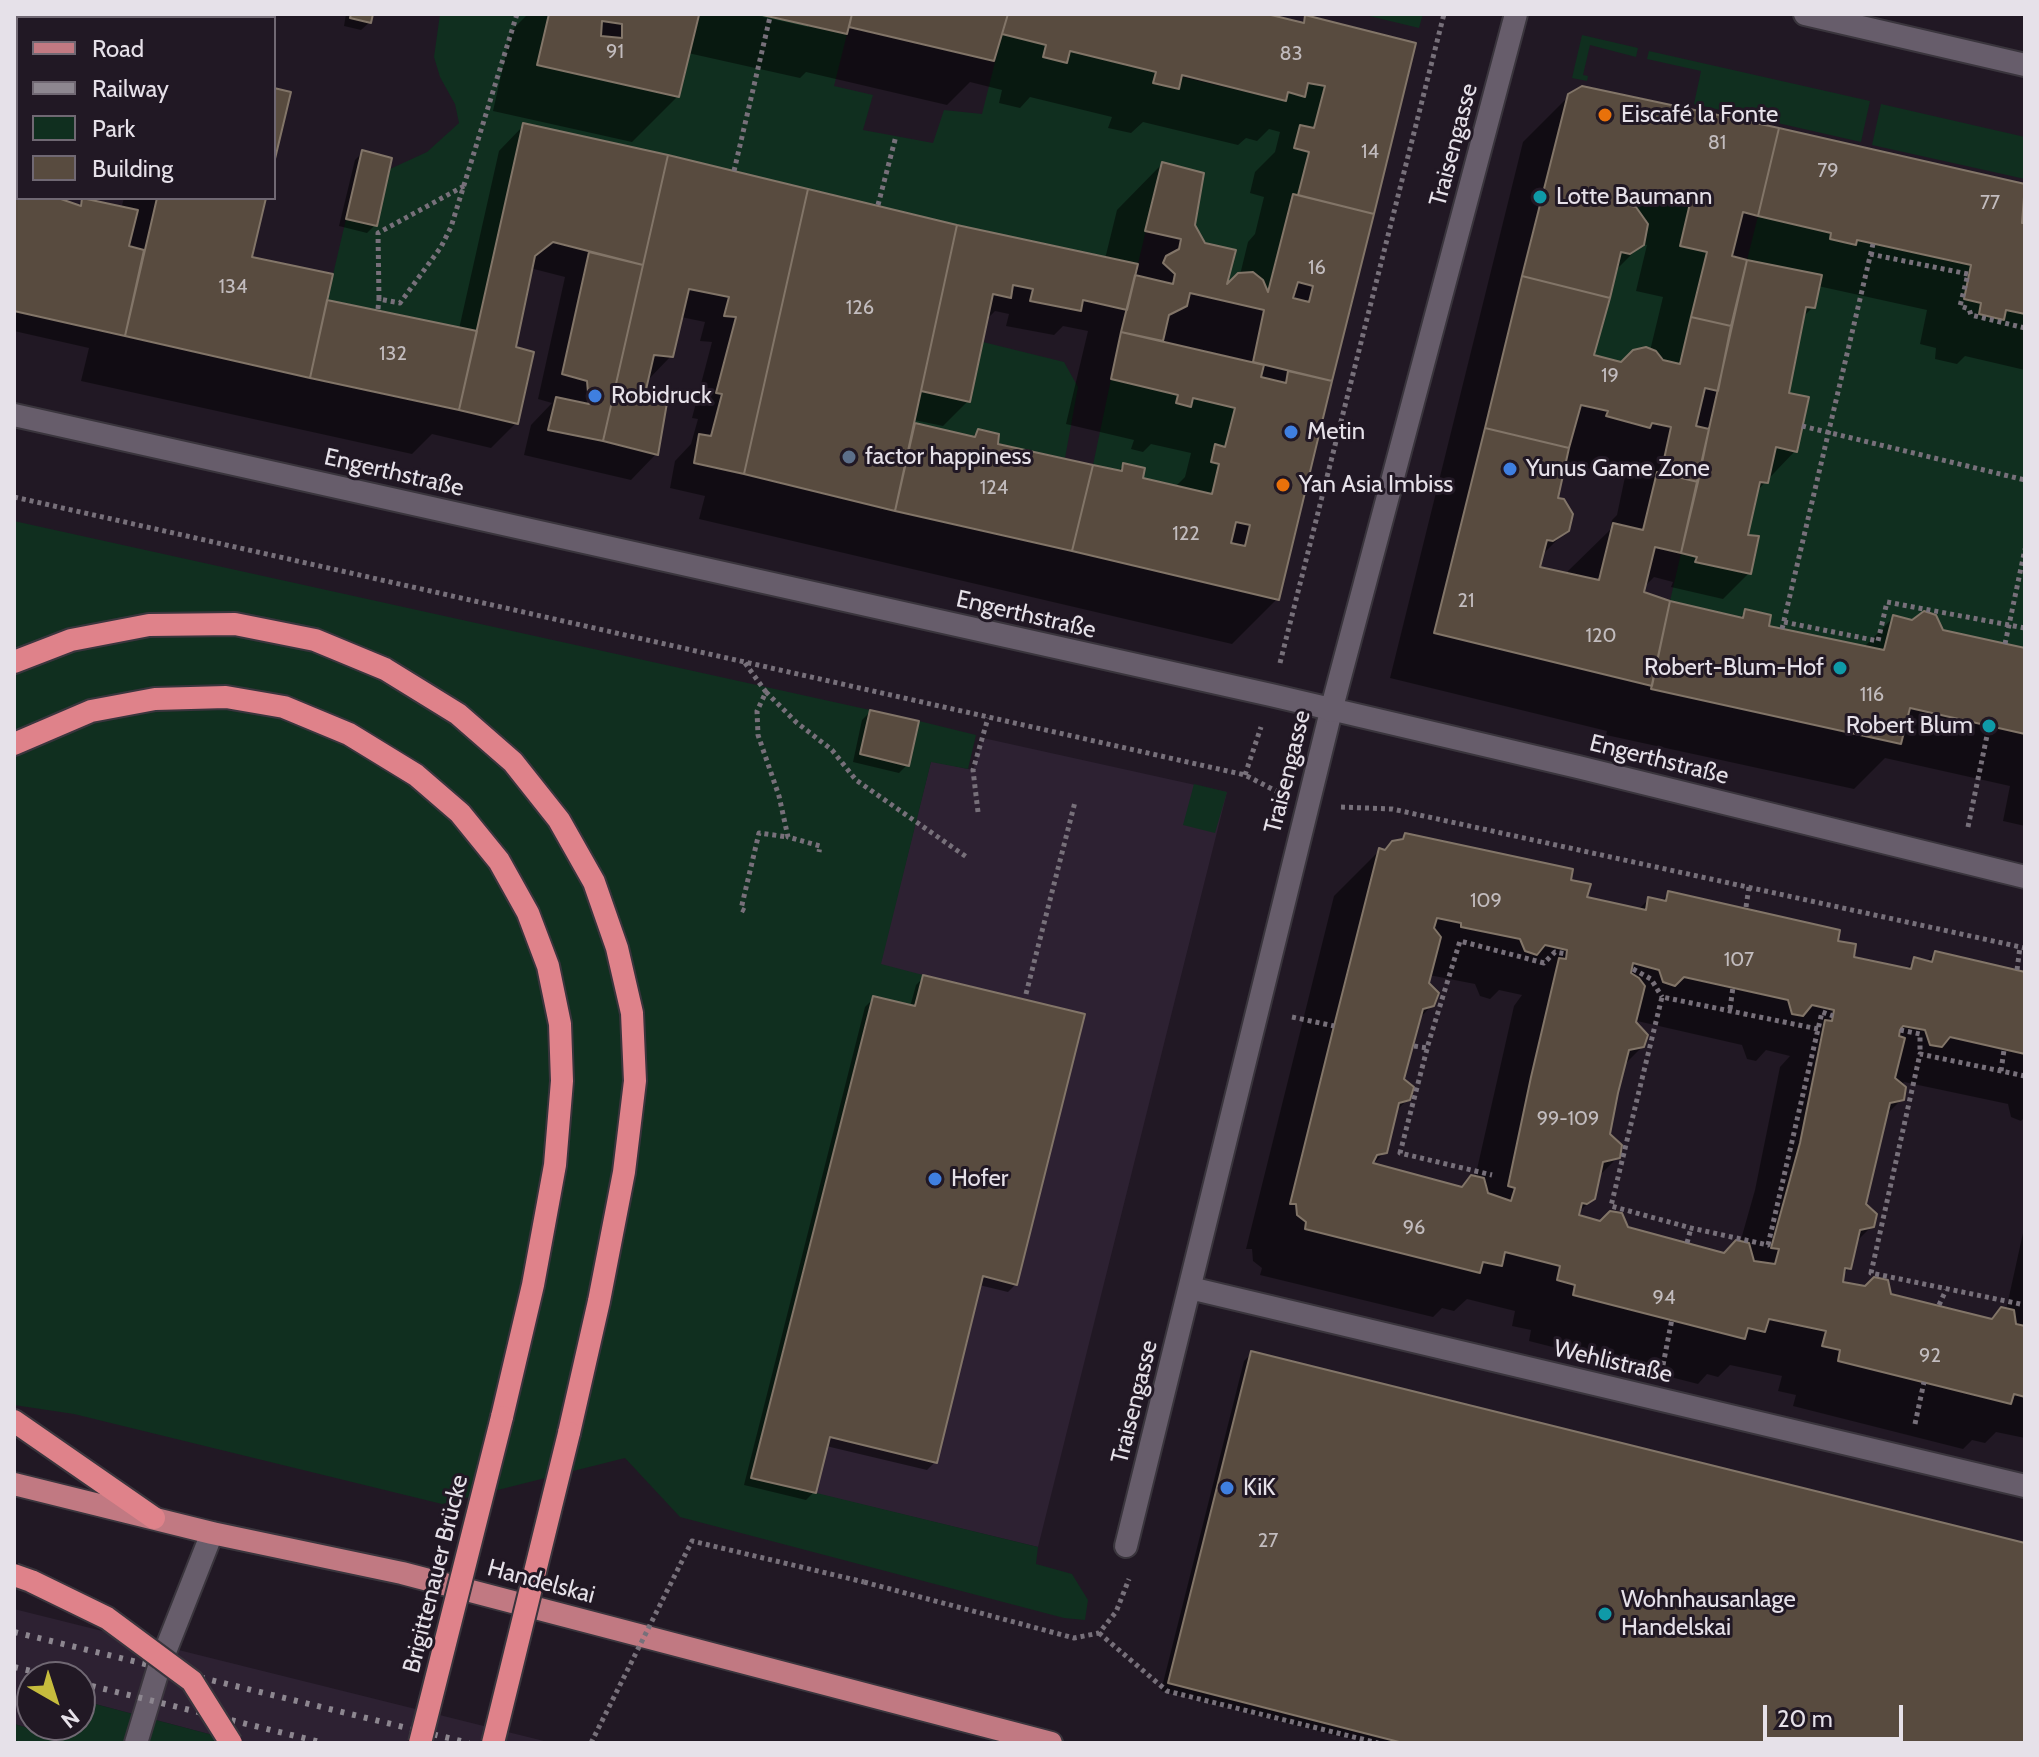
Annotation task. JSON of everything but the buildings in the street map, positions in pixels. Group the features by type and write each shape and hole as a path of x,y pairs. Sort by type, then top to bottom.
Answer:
{"highway":[{"path":"14,662 71,640 149,625 235,624 315,640 385,669 458,714 513,762 559,820 594,882 617,948 632,1013 635,1081 624,1172 599,1301 493,1743"},
{"name":"Brigittenauer Brücke","path":"14,744 91,711 155,699 226,697 284,707 349,734 416,775 460,813 499,861 528,913 548,966 560,1024 562,1081 555,1165 533,1285 420,1743"},
{"path":"14,1421 154,1518"},
{"path":"14,1575 107,1618 192,1681 231,1743"}],"main road":[{"name":"Handelskai","path":"14,1484 212,1533 402,1573 1051,1743"}],"street":[{"name":"Traisengasse","path":"1126,1546 1307,803 1516,14"},
{"path":"1805,14 2025,65"},
{"name":"Engerthstraße","path":"14,415 1271,695 2025,877"},
{"name":"Wehlistraße","path":"1190,1288 2025,1486"},
{"path":"136,1743 159,1667 212,1533"}],"path":[{"path":"379,299 400,303 441,247 451,227 517,14"},
{"path":"14,497 1245,775 1271,695 1444,14"},
{"path":"734,171 770,17"},
{"path":"878,205 896,136"},
{"path":"378,309 378,233 464,186"},
{"path":"1873,244 1783,626 1878,641 1887,602 2025,628"},
{"path":"1870,254 1968,274 1960,306 1969,309 1971,315 2025,328"},
{"path":"1802,426 2025,480"},
{"path":"2005,644 2025,549"},
{"path":"745,663 766,692 796,722 832,750 856,780 968,858"},
{"path":"766,692 757,711 758,735 779,796 788,837"},
{"path":"978,812 973,770 988,718"},
{"path":"1961,862 1989,726"},
{"path":"1026,994 1075,802"},
{"path":"1307,803 1392,809 2022,947 2017,970"},
{"path":"745,911 741,909 759,833 820,846 819,852"},
{"path":"1746,907 1749,887"},
{"path":"1492,1175 1400,1153 1427,1048 1460,941 1544,963 1555,952 1566,954"},
{"path":"1633,969 1651,979 1662,997 1611,1206 1691,1228 1768,1245 1822,1012 1833,1016"},
{"path":"1730,1009 1733,987"},
{"path":"1662,997 1818,1029"},
{"path":"1900,1030 1920,1034 1920,1054 1871,1273 2025,1305"},
{"path":"1414,1046 1427,1048"},
{"path":"2001,1071 2004,1050"},
{"path":"1920,1054 2025,1076"},
{"path":"1687,1243 1691,1228"},
{"path":"1939,1305 1946,1290"},
{"path":"1656,1398 1672,1319"},
{"path":"591,1743 692,1541 864,1582 1074,1638 1099,1633 1116,1612 1129,1578 1126,1546"},
{"path":"1099,1633 1167,1691 1378,1743"}],"shaded area":[{"path":"983,738 1227,792 1038,1547 751,1478 931,761 973,770"},
{"path":"14,1609 552,1743 243,1743 96,1704 96,1661 16,1661 14,1724"}],"green space":[{"path":"440,14 549,14 538,65 679,97 700,14 758,14 847,34 834,86 873,95 863,130 933,143 944,110 982,114 1002,34 1046,45 1044,58 1067,63 1070,51 1285,101 1288,92 1305,96 1308,83 1325,86 1314,128 1300,125 1294,147 1309,152 1298,195 1292,194 1268,292 1263,280 1253,272 1238,274 1227,284 1236,250 1205,243 1162,162 1138,264 957,225 524,123 477,331 327,300 346,219 377,226 390,169 427,152 459,123 455,104 440,77 434,57"},
{"path":"1361,14 1423,14 1419,28"},
{"path":"1582,35 1638,48 1636,57 1590,45 1583,75 1588,76 1587,81 1572,78"},
{"path":"1649,51 1870,101 1861,142 1694,104 1701,71 1647,59"},
{"path":"1881,104 2025,137 2025,179 1872,145"},
{"path":"1650,190 1691,199 1707,252 1680,364 1663,360 1656,351 1646,347 1633,350 1621,362 1594,355 1621,252 1630,254 1644,245 1648,224 1636,207 1631,206 1632,202 1645,205"},
{"path":"1758,216 1831,233 1830,239 1856,245 1857,240 1971,265 1981,303 1979,314 2004,320 2006,310 2025,314 2025,648 1943,630 1936,615 1924,611 1912,620 1893,616 1884,650 1769,626 1770,615 1745,609 1743,618 1670,601 1681,553 1697,557 1696,562 1751,574 1759,537 1748,535 1760,482 1768,483 1776,447 1796,451 1809,398 1789,393 1806,307 1815,308 1822,275 1747,260"},
{"path":"983,342 1064,362 1078,387 1065,458 998,444 998,434 978,429 975,437 915,423 921,391 970,402"},
{"path":"1111,379 1178,395 1176,403 1190,407 1193,398 1235,408 1225,447 1215,445 1211,461 1219,464 1212,494 1143,478 1145,468 1124,463 1122,471 1093,465"},
{"path":"14,521 870,710 860,754 908,766 919,721 976,735 968,769 931,762 881,964 923,975 915,1006 872,997 751,1477 1038,1547 1036,1564 1072,1574 1088,1600 1085,1620 1064,1618 680,1517 625,1458 442,1504 74,1414 14,1405"},
{"path":"1194,784 1227,792 1215,833 1183,825"},
{"path":"96,1704 243,1743 14,1743 14,1724 16,1741 96,1741"}],"railway":[{"path":"14,1632 469,1743"},
{"path":"96,1687 324,1743"}],"place":[{"name":"Eiscafé la Fonte","path":"1605,115"},
{"name":"Lotte Baumann","path":"1540,197"},
{"name":"Robidruck","path":"595,396"},
{"name":"Metin","path":"1291,432"},
{"name":"factor happiness","path":"849,457"},
{"name":"Yunus Game Zone","path":"1510,469"},
{"name":"Yan Asia Imbiss","path":"1283,485"},
{"name":"Robert-Blum-Hof","path":"1840,668"},
{"name":"Robert Blum","path":"1989,726"},
{"name":"Hofer","path":"935,1179"},
{"name":"KiK","path":"1227,1488"},
{"name":"Wohnhausanlage Handelskai","path":"1605,1614"}]}
